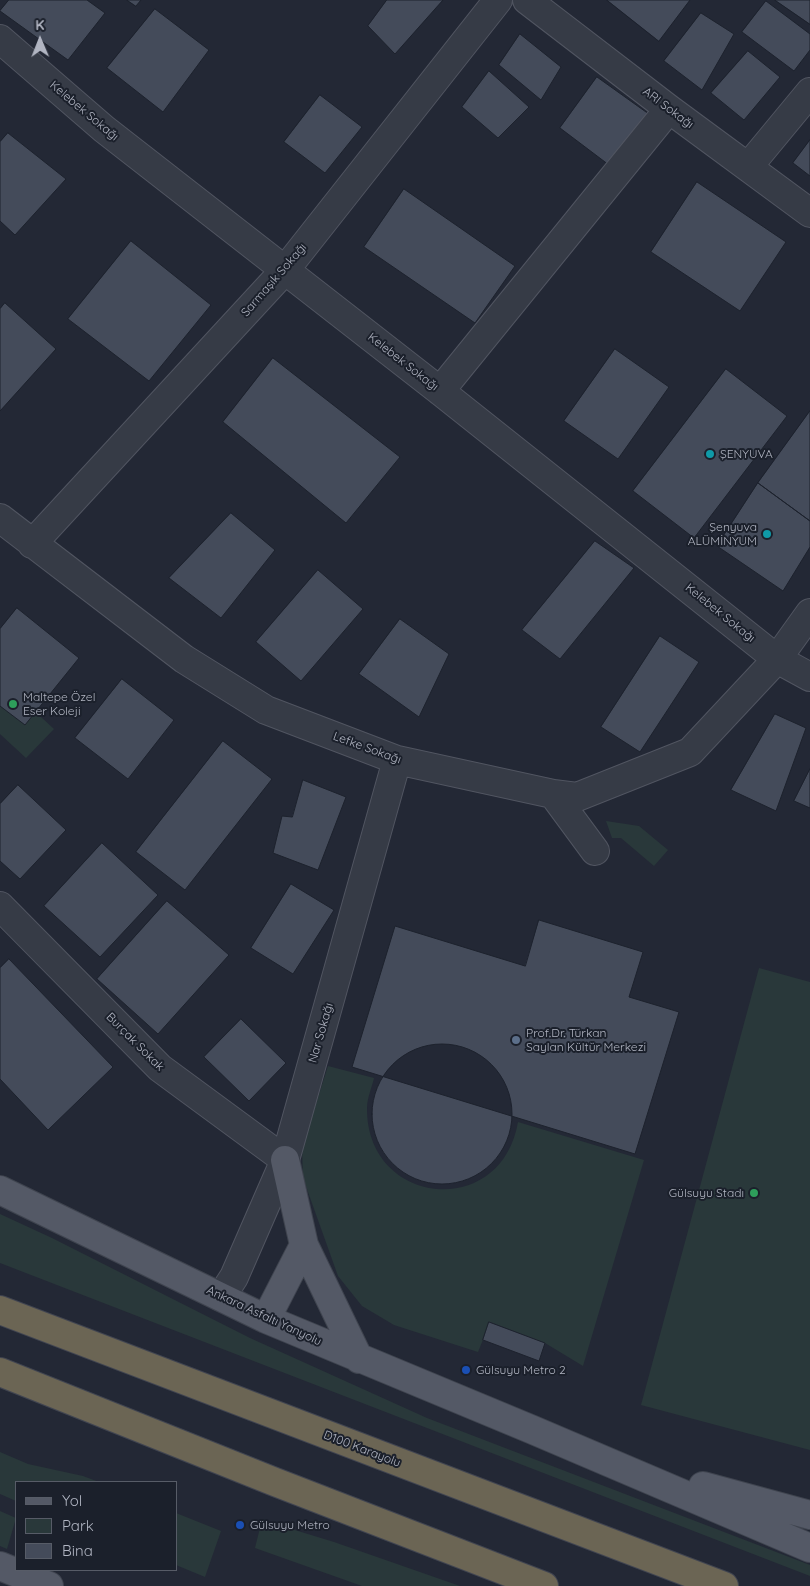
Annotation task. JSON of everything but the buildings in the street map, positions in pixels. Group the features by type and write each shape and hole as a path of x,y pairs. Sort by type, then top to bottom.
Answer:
{"highway":[{"name":"D100 Karayolu","path":"0,1310 724,1586"},
{"path":"6,1375 544,1586"}],"main road":[{"path":"286,1160 304,1245 359,1359"},
{"name":"Ankara Asfaltı Yanyolu","path":"0,1190 266,1320 534,1430"},
{"path":"266,1320 304,1245"},
{"path":"534,1430 721,1492 810,1515"},
{"path":"534,1430 810,1548"},
{"path":"0,1566 49,1586"}],"street":[{"name":"Sarmaşık Sokağı","path":"32,544 285,270 498,0"},
{"name":"ARI Sokağı","path":"527,0 669,109 810,213"},
{"name":"Kelebek Sokağı","path":"0,40 104,129 440,390 777,659 810,677"},
{"path":"748,167 810,92"},
{"path":"440,390 669,109"},
{"name":"Lefke Sokağı","path":"0,518 184,659 266,710 397,760 565,795"},
{"path":"605,853 565,795 690,752 777,659 810,613"},
{"name":"Nar Sokağı","path":"221,1297 234,1277 286,1160 397,760"},
{"name":"Burçak Sokak","path":"0,906 160,1068 286,1160"}],"green space":[{"name":"Maltepe Özel Eser Koleji","path":"0,679 54,729 26,758 0,734"},
{"path":"606,821 639,826 668,850 654,866 621,838 612,838"},
{"name":"Gülsuyu Stadı","path":"759,968 810,982 810,1450 641,1405"},
{"path":"328,1066 374,1078 367,1108 373,1141 388,1165 410,1182 436,1189 462,1187 487,1175 507,1154 518,1122 644,1160 583,1366 545,1343 490,1322 478,1352 394,1325 362,1306 338,1276 303,1178 302,1148"},
{"path":"0,1214 52,1238 250,1338 427,1418 810,1565 810,1576 0,1263"},
{"path":"0,1452 28,1464 83,1476 96,1481 15,1481 15,1501 0,1494"},
{"path":"0,1511 15,1518 15,1521 7,1549 0,1546"},
{"path":"178,1514 221,1531 205,1577 178,1566"},
{"path":"262,1520 334,1542 460,1586 362,1586 255,1548"}],"place":[{"name":"ŞENYUVA","path":"710,454"},
{"name":"Şenyuva ALÜMİNYUM","path":"767,534"},
{"name":"Maltepe Özel Eser Koleji","path":"13,704"},
{"name":"Prof.Dr. Türkan Saylan Kültür Merkezi","path":"516,1040"},
{"name":"Gülsuyu Stadı","path":"754,1193"},
{"name":"Gülsuyu Metro 2","path":"466,1370"},
{"name":"Gülsuyu Metro","path":"240,1525"}]}
